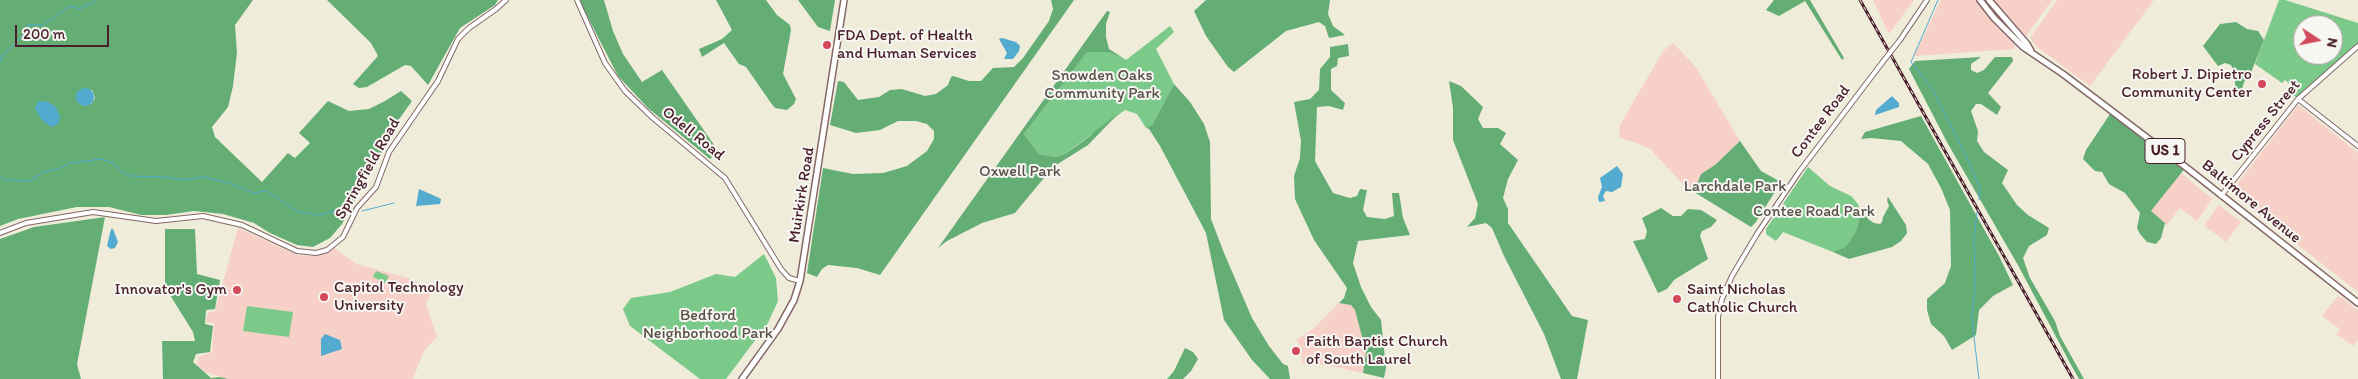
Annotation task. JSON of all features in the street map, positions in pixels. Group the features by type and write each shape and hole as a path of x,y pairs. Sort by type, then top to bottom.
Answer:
{"main road":[{"name":"Muirkirk Road","path":"742,379 778,328 794,300 800,281 844,0"},
{"name":"Baltimore Avenue","path":"1980,0 1994,18 2023,47 2031,51 2187,168 2358,303"},
{"name":"Baltimore Avenue","path":"1988,0 2012,29 2028,44 2031,51"},
{"path":"1994,18 1998,18 2012,29"}],"street":[{"name":"Springfield Road","path":"0,233 26,223 93,212 160,221 203,216 242,225 300,252 316,253 328,250 340,240 357,208 376,187 391,147 434,88 458,39 469,28 506,0"},
{"name":"Odell Road","path":"577,0 606,63 625,91 653,118 725,178 781,270 789,278 800,281"},
{"name":"Contee Road","path":"1718,379 1718,317 1722,299 1732,276 1757,234 1799,172 1900,40 1927,0"},
{"name":"Cypress Street","path":"2221,196 2298,100 2358,46"},
{"path":"2298,100 2358,146"}],"shaded area":[{"path":"1873,0 1914,0 1889,34"},
{"path":"1941,0 1975,0 2015,44 2014,49 1914,56"},
{"path":"1991,0 2052,0 2024,39"},
{"path":"2057,0 2154,0 2090,86 2037,47 2030,38"},
{"path":"1673,43 1695,66 1740,141 1715,165 1701,174 1694,192 1683,184 1650,149 1619,138 1620,125 1663,51"},
{"path":"2298,105 2358,153 2358,292 2231,192"},
{"path":"2181,173 2212,199 2197,221 2180,208 2167,225 2151,211"},
{"path":"2219,205 2241,222 2226,242 2204,225"},
{"name":"Capitol Technology University","path":"238,228 298,255 309,256 334,248 356,264 408,278 433,289 426,304 437,337 424,351 413,379 228,379 203,371 197,364 199,357 212,352 214,323 206,322 208,312 215,311"},
{"path":"2337,297 2341,297 2358,311 2358,340 2353,346 2336,334 2340,329 2322,316"},
{"path":"1345,302 1355,309 1366,352 1363,373 1326,365 1303,364 1297,339 1313,329 1339,303"}],"green space":[{"path":"0,0 253,0 235,25 237,53 233,86 228,107 212,127 215,137 262,182 288,153 295,158 310,143 299,133 328,101 349,111 369,109 401,91 412,101 390,132 383,150 342,224 330,238 313,247 297,245 270,233 254,223 223,214 194,211 166,215 141,215 109,207 77,207 18,219 0,226","holes":["92,90 95,98 91,104 84,106 79,103 76,95"]},
{"path":"327,0 498,0 495,5 460,28 428,85 411,66 405,65 367,87 359,88 353,84 378,56 371,43"},
{"path":"579,0 604,0 613,31 623,54 642,82 662,70 719,152 710,159 648,108 618,76"},
{"path":"716,0 766,0 777,15 790,25 791,30 783,74 796,99 794,104 787,110 775,108 746,67 739,64 724,43 702,57 699,49 722,39 732,30"},
{"path":"798,0 835,0 830,31 818,27"},
{"path":"1051,0 1074,0 880,275 857,268 828,265 822,269 817,277 807,273 823,168 853,174 883,173 907,166 927,151 934,139 934,131 927,124 916,121 898,121 880,130 856,133 830,125 838,81 844,82 858,100 879,97 890,90 902,89 925,96 936,94 948,85 953,76 969,81 981,81 993,68 1014,67 1023,58 1049,21 1053,9"},
{"path":"1206,0 1330,0 1328,14 1333,26 1345,35 1329,38 1325,26 1319,22 1286,31 1234,72 1228,67 1206,36 1194,11"},
{"path":"1774,0 1810,0 1844,58 1842,60 1805,1 1779,16 1766,10"},
{"path":"2279,0 2285,0 2333,15 2293,15 2293,65 2335,65 2298,99 2290,92 2292,86 2285,80 2282,83 2255,64"},
{"name":"Oxwell Park","path":"1107,11 1110,12 1106,24 1106,37 1109,49 1126,60 1108,52 1087,52 1024,134 1039,154 1055,157 1065,154 1119,113 1088,145 1053,167 1015,213 982,223 947,241 938,248"},
{"path":"2343,18 2358,23 2358,44 2343,58"},
{"path":"2236,22 2247,29 2258,31 2264,40 2250,75 2244,82 2242,89 2235,87 2235,75 2231,65 2225,63 2218,66 2203,46 2220,24"},
{"name":"Snowden Oaks Community Park","path":"1170,26 1174,32 1156,49 1174,84 1152,125 1146,128 1137,114 1125,110 1065,154 1055,157 1039,154 1024,134 1087,51 1108,52 1126,60"},
{"path":"1348,44 1349,56 1338,58 1337,66 1331,69 1331,90 1345,103 1343,110 1329,106 1317,107 1315,161 1333,193 1350,198 1357,196 1360,189 1367,190 1363,210 1367,217 1385,219 1394,216 1392,193 1399,193 1403,218 1410,235 1358,241 1353,263 1361,287 1371,307 1381,320 1386,368 1384,378 1363,373 1366,352 1355,310 1351,305 1339,303 1344,298 1347,288 1314,240 1295,199 1294,176 1300,158 1301,141 1294,102 1310,99 1319,90 1320,69 1330,57 1330,47"},
{"path":"1981,57 1971,64 1971,70 1977,73 1984,70 1995,57 2012,57 2013,61 1988,93 2001,107 1997,115 1981,104 1976,104 1971,111 1978,131 1977,141 1984,152 2008,170 2002,183 2017,205 2028,215 2049,228 2047,235 2029,246 2023,258 2030,278 2055,321 2060,336 2084,379 2079,379 2019,267 1948,144 1909,69 1915,61"},
{"path":"1449,81 1461,86 1483,107 1478,119 1483,128 1498,128 1506,133 1500,144 1518,160 1508,179 1503,198 1508,209 1508,223 1572,316 1588,320 1577,379 1561,379 1544,334 1504,256 1492,228 1486,223 1467,227 1475,218 1478,204 1453,140 1453,108"},
{"path":"1174,84 1190,102 1204,124 1210,142 1211,219 1224,253 1252,318 1269,346 1283,364 1288,366 1290,379 1270,379 1252,360 1224,320 1206,233 1160,146 1149,129 1146,128 1152,125"},
{"path":"2112,111 2186,167 2151,211 2165,223 2161,238 2156,244 2147,242 2140,234 2137,228 2140,213 2125,193 2109,184 2102,172 2095,171 2083,159 2086,150"},
{"path":"1921,116 1999,256 2013,285 1993,296 1979,310 1976,335 1952,350 1944,336 1931,324 1927,310 1927,299 1945,283 1951,266 1950,210 1941,188 1928,164 1901,141 1861,139 1865,132"},
{"name":"Larchdale Park","path":"1740,141 1761,171 1781,182 1751,227 1694,192 1701,174 1715,165"},
{"name":"Contee Road Park","path":"1808,167 1830,186 1851,196 1858,204 1861,213 1856,231 1846,248 1833,252 1783,232 1776,241 1766,234 1766,229"},
{"path":"1888,197 1906,225 1907,233 1901,241 1892,247 1849,259 1833,252 1846,247 1856,231 1861,213 1869,213 1868,219 1874,223 1880,224 1882,222 1889,206"},
{"path":"1661,208 1673,216 1681,216 1688,209 1701,210 1717,220 1711,227 1702,231 1700,236 1708,259 1674,280 1667,289 1658,293 1633,241 1645,239 1647,231 1642,218"},
{"path":"105,217 77,364 81,379 0,379 0,239 34,227"},
{"path":"165,229 195,229 197,274 220,280 215,309 206,310 205,324 213,326 210,352 196,354 193,362 211,378 220,377 228,379 163,379 162,341 195,341 193,332 165,287"},
{"name":"Bedford Neighborhood Park","path":"764,254 776,278 778,301 768,323 726,379 700,379 630,326 623,309 631,298 670,292 716,274 735,277"},
{"path":"376,271 389,276 385,283 373,277"},
{"path":"247,306 293,312 289,337 243,331"},
{"path":"1185,348 1193,352 1198,359 1191,371 1183,379 1167,379 1174,371"}],"water":[{"path":"1002,38 1016,42 1020,46 1013,59 1004,59 1007,53 999,39"},
{"path":"85,88 93,93 94,97 89,105 85,106 77,101 76,97 81,89"},
{"path":"1892,96 1899,103 1899,107 1875,115 1876,110"},
{"path":"38,101 48,102 56,107 60,117 58,124 51,127 41,119 35,108"},
{"path":"1617,166 1623,174 1621,187 1612,192 1606,191 1603,196 1605,201 1599,202 1598,197 1602,187 1600,178"},
{"path":"419,189 441,199 440,204 416,206"},
{"path":"111,229 113,229 118,242 115,248 111,249 107,246"},
{"path":"325,334 340,340 342,349 321,356 321,339"}],"waterway":[{"path":"0,62 2,56 25,33 28,25 43,25 70,6 80,9 90,5 95,0"},
{"path":"1938,0 1911,62 1931,87 1965,154 1980,188 1979,200"},
{"path":"0,177 4,180 29,181 44,172 58,169 71,163 101,159 113,163 122,172 130,176 165,177 183,180 203,177 229,183 253,193 266,191 299,212 320,215 341,209 351,210"},
{"path":"362,211 394,203"},
{"path":"1977,212 1974,238 1975,284 1972,320 1979,379"}],"railway":[{"path":"1860,0 2073,379"}],"place":[{"name":"FDA Dept. of Health and Human Services","path":"827,45"},
{"name":"Robert J. Dipietro Community Center","path":"2262,84"},
{"name":"Innovator's Gym","path":"237,290"},
{"name":"Capitol Technology University","path":"324,297"},
{"name":"Saint Nicholas Catholic Church","path":"1677,299"},
{"name":"Faith Baptist Church of South Laurel","path":"1296,351"}]}
